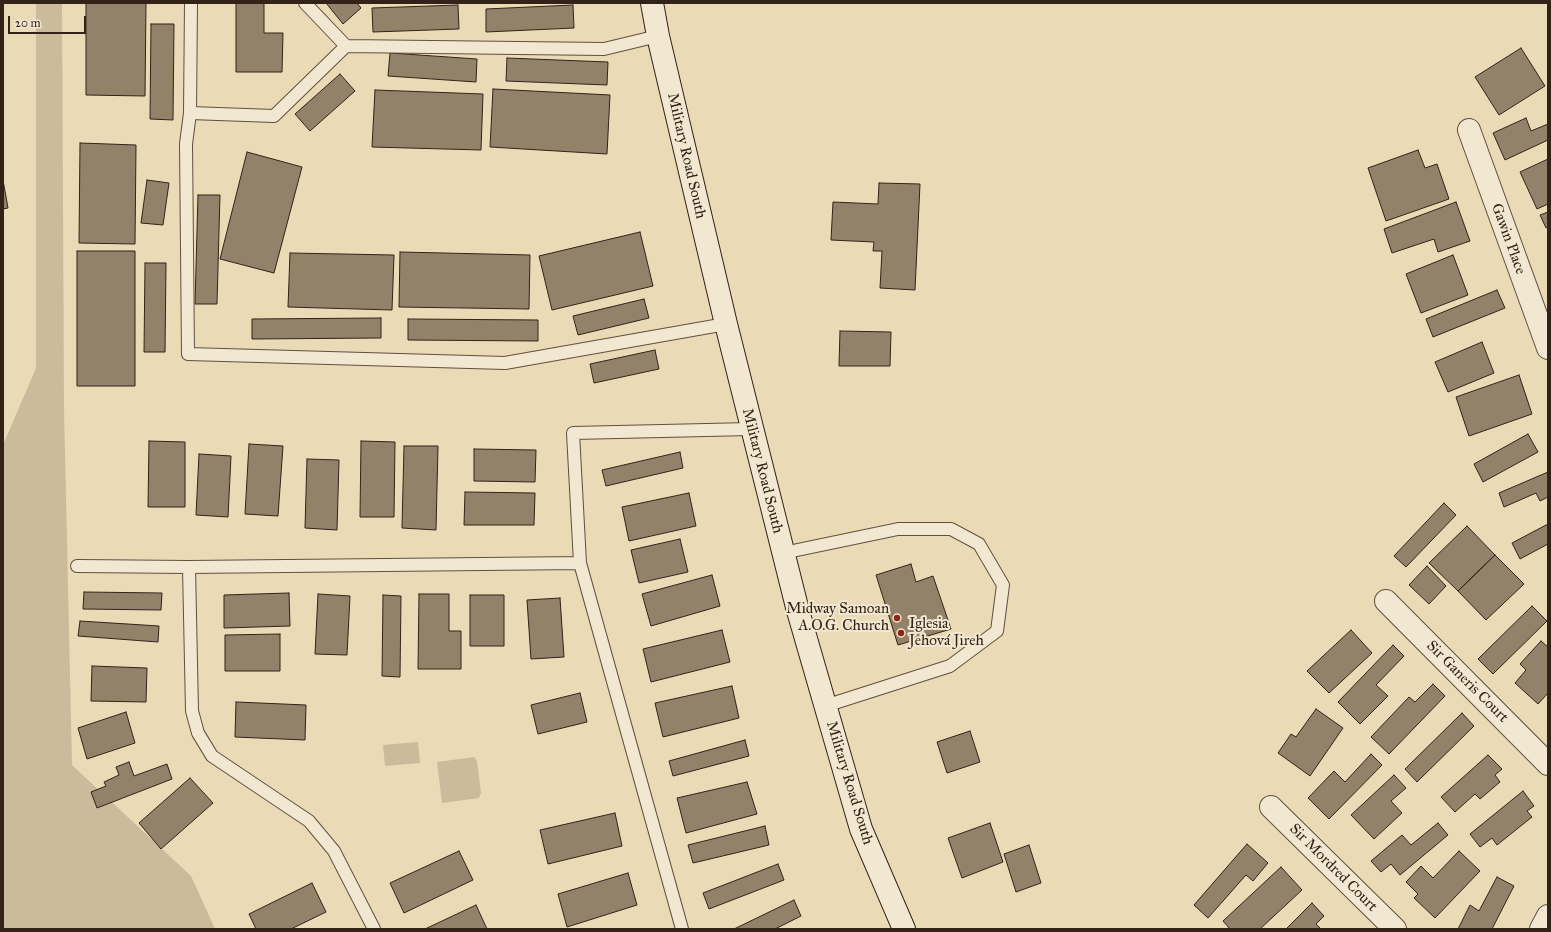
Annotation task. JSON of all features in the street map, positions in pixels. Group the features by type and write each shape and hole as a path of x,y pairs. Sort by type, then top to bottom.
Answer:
{"main road":[{"name":"Military Road South","path":"652,3 658,36 726,324 783,553 861,829 904,929"},
{"name":"Gawin Place","path":"1469,130 1548,348"},
{"name":"Sir Ganeris Court","path":"1386,601 1548,764"},
{"name":"Sir Mordred Court","path":"1270,807 1395,929"},
{"path":"1541,929 1548,916"}],"lane":[{"path":"191,3 190,113 186,144 188,354 505,363 726,324"},
{"path":"305,3 346,46"},
{"path":"190,113 274,116 346,46 604,49 658,36"},
{"path":"682,929 580,563 573,433 752,429"},
{"path":"783,553 898,529 951,529 979,544 1003,585 997,631 950,666 825,706"},
{"path":"77,566 189,567 580,563"},
{"path":"189,567 192,711 198,733 212,756 309,821 334,851 374,929"}],"shaded area":[{"path":"36,3 62,3 64,407 72,765 191,876 215,929 3,929 3,445 36,368"},
{"path":"418,742 420,763 385,766 383,745"},
{"path":"474,757 477,761 481,793 479,798 442,803 437,762"}],"building":[{"path":"86,3 146,3 145,96 86,95"},
{"path":"236,3 264,3 264,33 283,33 282,72 236,72"},
{"path":"326,3 357,3 361,8 343,24"},
{"path":"458,5 459,29 373,32 372,8"},
{"path":"573,5 574,28 486,32 486,9"},
{"path":"151,24 174,24 173,120 150,119"},
{"path":"1521,48 1545,86 1499,115 1475,77"},
{"path":"390,53 477,59 476,82 388,76"},
{"path":"507,58 608,62 607,85 506,81"},
{"path":"340,74 355,91 310,131 295,114"},
{"path":"493,89 610,95 607,154 490,147"},
{"path":"375,90 483,94 481,150 372,147"},
{"path":"1526,118 1531,131 1548,124 1548,140 1505,160 1493,133"},
{"path":"80,143 136,145 135,244 79,243"},
{"path":"1418,150 1425,168 1437,164 1449,199 1386,221 1368,168"},
{"path":"247,152 302,167 274,273 220,259"},
{"path":"1548,159 1548,204 1537,209 1520,172"},
{"path":"3,180 8,208 3,209"},
{"path":"147,180 169,183 163,225 141,223"},
{"path":"879,183 920,184 915,290 880,288 882,251 873,251 874,242 831,240 833,202 878,204"},
{"path":"198,195 220,195 217,304 195,304"},
{"path":"1456,202 1470,241 1438,252 1434,239 1392,253 1384,229"},
{"path":"1548,212 1548,227 1546,228 1540,215"},
{"path":"640,232 653,286 552,310 539,256"},
{"path":"77,251 135,251 135,386 77,386"},
{"path":"400,252 530,255 529,309 399,307"},
{"path":"290,253 394,255 392,310 288,307"},
{"path":"1453,255 1468,295 1421,313 1406,274"},
{"path":"145,263 166,263 165,352 144,352"},
{"path":"1497,290 1505,308 1433,337 1426,319"},
{"path":"644,299 649,318 578,335 573,316"},
{"path":"381,318 381,338 252,339 252,319"},
{"path":"408,319 538,320 538,341 408,340"},
{"path":"840,331 891,332 890,366 839,366"},
{"path":"1482,342 1494,373 1448,392 1435,362"},
{"path":"655,350 659,369 594,383 590,364"},
{"path":"1519,375 1532,414 1469,436 1456,397"},
{"path":"1528,434 1538,452 1483,482 1474,464"},
{"path":"149,441 185,442 185,507 148,507"},
{"path":"361,441 395,442 394,517 360,517"},
{"path":"249,444 283,446 278,516 245,514"},
{"path":"404,446 438,446 436,530 402,528"},
{"path":"474,449 536,450 535,482 474,481"},
{"path":"680,452 683,468 606,486 602,470"},
{"path":"199,454 231,456 228,517 196,515"},
{"path":"307,459 339,460 337,530 305,528"},
{"path":"1548,472 1548,497 1540,501 1536,493 1504,507 1499,493"},
{"path":"465,492 535,493 534,525 464,525"},
{"path":"689,493 696,526 629,541 622,507"},
{"path":"1444,503 1456,515 1406,567 1394,556"},
{"path":"1548,524 1548,544 1520,559 1512,543"},
{"path":"1467,526 1495,555 1458,591 1429,563"},
{"path":"680,539 688,572 639,583 631,550"},
{"path":"1495,555 1524,584 1486,620 1458,591"},
{"path":"911,564 916,582 933,576 951,629 898,645 876,575"},
{"path":"1427,566 1446,586 1429,604 1409,585"},
{"path":"712,575 720,606 651,626 642,594"},
{"path":"84,592 162,593 161,610 83,609"},
{"path":"289,593 290,626 224,628 224,595"},
{"path":"318,594 350,596 347,655 315,654"},
{"path":"419,594 449,594 449,631 461,631 461,669 418,669"},
{"path":"383,595 401,596 400,677 382,676"},
{"path":"470,595 504,595 504,646 470,646"},
{"path":"560,598 564,657 531,659 527,600"},
{"path":"1532,606 1547,621 1493,674 1478,659"},
{"path":"80,621 159,626 158,642 78,636"},
{"path":"722,630 730,662 651,682 643,649"},
{"path":"1351,630 1372,653 1329,693 1307,671"},
{"path":"280,634 280,671 225,671 225,635"},
{"path":"1541,641 1548,647 1548,693 1538,704 1515,683 1526,670 1520,664"},
{"path":"1393,645 1404,656 1376,685 1388,696 1360,724 1338,702"},
{"path":"92,666 147,668 146,702 91,701"},
{"path":"1433,684 1445,696 1389,754 1371,737 1409,697 1415,702"},
{"path":"732,686 739,718 663,737 655,703"},
{"path":"580,693 587,722 538,734 531,705"},
{"path":"236,702 306,705 305,740 235,737"},
{"path":"1316,709 1343,728 1310,776 1278,753 1291,734 1296,737"},
{"path":"126,712 135,743 87,759 78,728"},
{"path":"1462,713 1474,726 1417,782 1405,769"},
{"path":"970,731 980,762 947,773 937,742"},
{"path":"745,740 749,756 673,776 669,761"},
{"path":"1371,754 1382,765 1329,819 1308,798 1334,771 1345,782"},
{"path":"1488,755 1502,769 1495,775 1500,782 1480,799 1475,794 1455,812 1441,797"},
{"path":"129,762 134,776 167,764 172,779 97,808 91,792 106,786 104,782 119,775 116,767"},
{"path":"1394,775 1406,788 1391,801 1402,813 1374,839 1351,815"},
{"path":"190,778 213,803 161,849 139,823"},
{"path":"747,782 757,814 686,833 677,798"},
{"path":"1523,791 1534,806 1527,811 1532,817 1497,845 1492,838 1480,847 1470,834"},
{"path":"615,813 622,846 548,864 540,830"},
{"path":"990,823 1003,862 962,878 948,838"},
{"path":"1438,823 1448,835 1400,875 1391,864 1381,872 1371,861 1402,835 1411,845"},
{"path":"765,826 769,845 693,863 688,845"},
{"path":"1247,844 1268,863 1253,881 1246,875 1208,918 1194,905"},
{"path":"1029,845 1041,883 1016,892 1004,854"},
{"path":"459,851 473,880 404,913 390,883"},
{"path":"1459,851 1480,871 1435,918 1414,898 1418,894 1406,882 1421,866 1433,878"},
{"path":"778,864 784,880 709,909 703,893"},
{"path":"1281,867 1302,890 1260,929 1230,929 1223,921"},
{"path":"628,873 637,905 567,927 558,894"},
{"path":"1497,877 1514,886 1492,929 1458,929 1470,905 1479,911"},
{"path":"312,883 326,912 291,929 256,929 249,914"},
{"path":"794,900 801,916 775,929 734,929"},
{"path":"1312,903 1324,916 1316,924 1321,929 1286,929"},
{"path":"476,905 487,929 425,929"}],"place":[{"name":"Midway Samoan A.O.G. Church","path":"897,618"},
{"name":"Iglesia Jehová Jireh","path":"901,633"}]}
